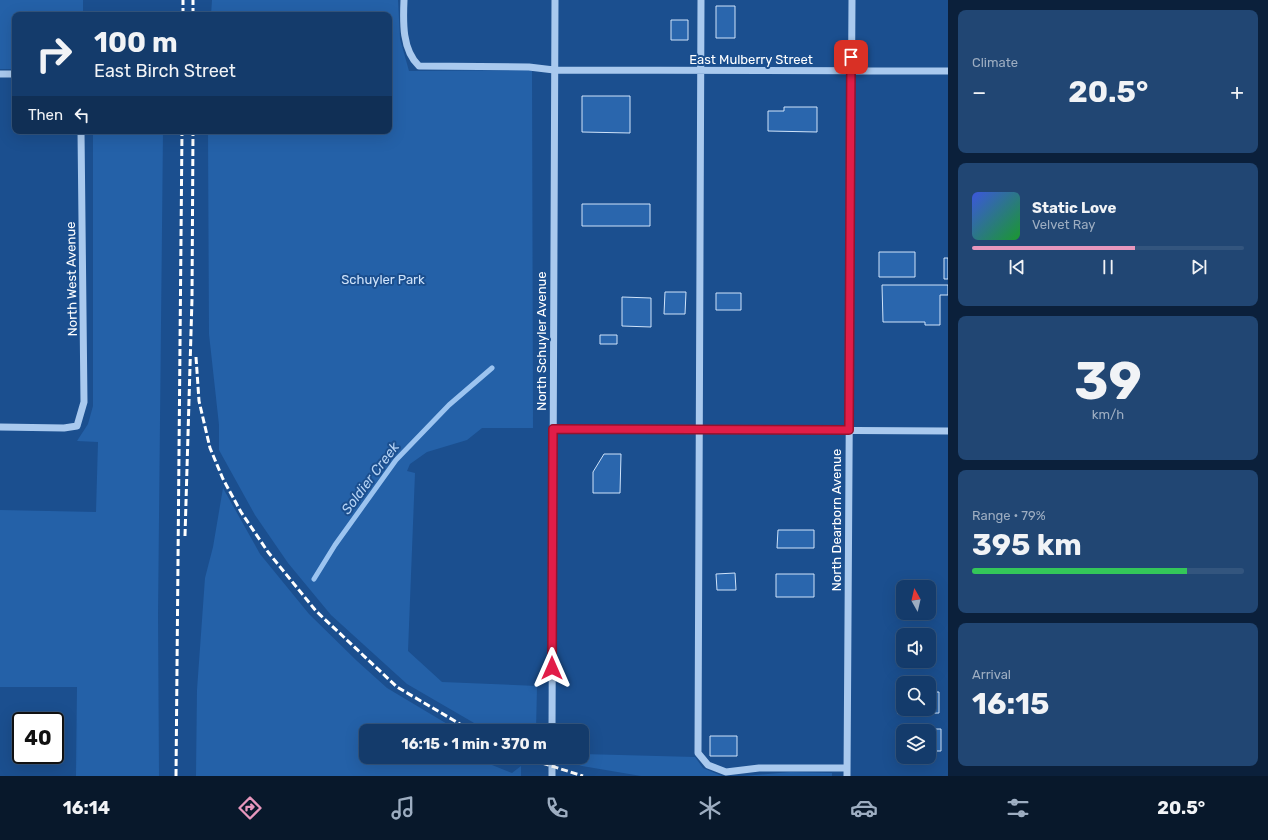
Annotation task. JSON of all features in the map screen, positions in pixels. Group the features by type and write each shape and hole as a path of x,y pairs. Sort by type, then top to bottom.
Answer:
{"street":[{"name":"East Mulberry Street","path":"404,0 406,40 411,59 419,66 529,67 554,70 948,72"},
{"name":"North Schuyler Avenue","path":"552,724 554,0"},
{"path":"701,0 698,752 708,765 726,772 759,768 847,772"},
{"name":"North Dearborn Avenue","path":"847,772 852,0"},
{"path":"0,74 12,74"},
{"name":"North West Avenue","path":"0,427 64,428 77,426 84,402 81,134"},
{"path":"553,429 948,430"},
{"path":"552,764 552,776"}],"green space":[{"path":"0,0 83,0 83,12 12,12 12,69 0,69"},
{"name":"Schuyler Park","path":"212,0 398,0 400,39 409,71 532,70 533,428 482,428 467,440 427,452 410,464 407,471 415,473 408,651 442,682 537,686 536,724 476,724 407,684 331,615 288,563 255,515 219,450 219,425 209,334 208,134 392,134 392,12 211,12"},
{"path":"93,134 163,134 158,615 159,776 76,776 77,687 0,687 0,510 96,512 98,442 77,441 88,424 93,406"},
{"path":"223,488 260,554 309,614 387,688 447,724 359,724 359,764 492,764 512,773 521,766 521,776 196,776 197,690 205,578 213,547"},
{"path":"589,754 695,757 703,768 722,776 641,776 576,764 589,764"},
{"path":"790,772 832,773 832,776 743,776"}],"building":[{"path":"716,6 735,6 735,38 716,38"},
{"path":"671,20 688,20 688,40 671,40"},
{"path":"582,96 630,96 630,133 582,132"},
{"path":"784,107 817,107 817,132 768,131 768,111 784,111"},
{"path":"582,204 650,204 650,226 582,226"},
{"path":"879,252 915,252 915,277 879,277"},
{"path":"944,258 948,258 948,279 944,279"},
{"path":"882,285 948,285 948,295 940,295 940,325 925,325 925,322 883,322"},
{"path":"665,292 686,292 685,314 664,314"},
{"path":"716,293 741,293 741,310 716,310"},
{"path":"622,297 651,298 651,327 622,326"},
{"path":"600,335 617,335 617,344 600,344"},
{"path":"604,454 621,454 620,493 593,493 593,472"},
{"path":"778,530 814,530 814,548 777,548"},
{"path":"735,573 736,590 717,590 716,574"},
{"path":"776,574 814,574 814,597 776,597"},
{"path":"936,692 939,692 939,713 936,713"},
{"path":"936,729 941,729 941,751 936,751"},
{"path":"710,736 737,736 737,756 710,756"}],"waterway":[{"name":"Soldier Creek","path":"314,579 335,545 396,460 449,405 492,368"}],"railway":[{"path":"183,0 183,12"},
{"path":"193,0 193,12"},
{"path":"176,776 182,134"},
{"path":"185,536 192,299 193,134"},
{"path":"196,357 199,401 210,448 223,479 241,512 268,552 316,611 397,687 460,724"},
{"path":"545,764 583,776"}],"route":[{"path":"552,668 553,429 849,430 851,57"}]}
